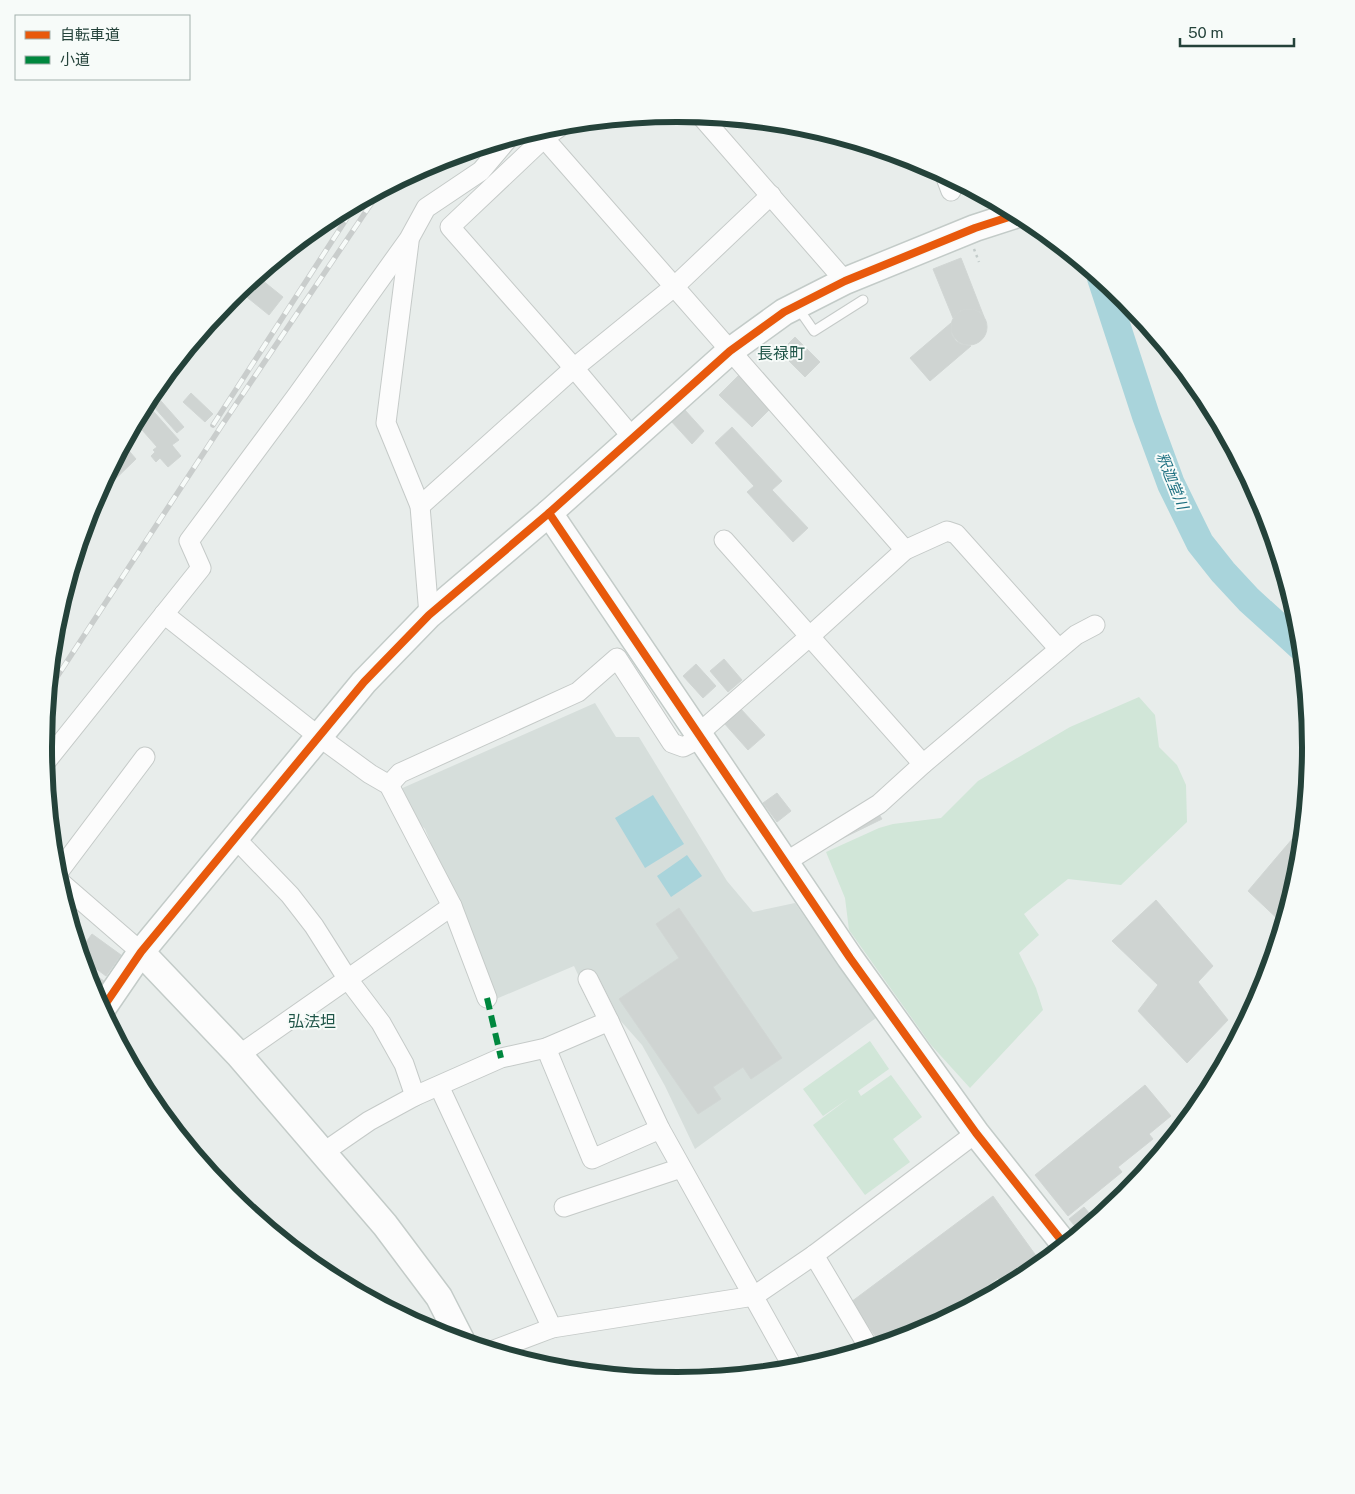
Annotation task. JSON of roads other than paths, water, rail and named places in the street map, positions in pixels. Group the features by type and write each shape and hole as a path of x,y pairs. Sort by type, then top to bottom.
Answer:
{"street":[{"path":"707,123 845,281"},
{"path":"450,227 547,136"},
{"path":"544,138 905,550"},
{"path":"52,754 201,568 189,541 298,394 409,239 426,208 481,171 502,147"},
{"path":"420,506 574,368 675,286 771,195"},
{"path":"426,208 450,227 574,368 632,438"},
{"path":"107,1002 141,952 364,682 429,615 549,513 730,351 784,312 845,281 975,228 1008,217"},
{"path":"409,239 386,424 420,506 429,615"},
{"path":"549,513 784,863 910,1043 976,1133 1061,1240"},
{"path":"389,785 400,773 578,692 617,658 672,743 683,747 699,736 905,550 946,531 956,534 1059,649"},
{"path":"724,540 923,764"},
{"path":"164,614 318,736 370,774 389,785 452,906 487,998"},
{"path":"784,863 879,804 923,764 1076,634 1095,625"},
{"path":"64,864 145,757"},
{"path":"235,838 290,895 314,926 347,978 381,1023 404,1064 415,1096"},
{"path":"70,890 141,952 240,1055 385,1225 439,1297 456,1331"},
{"path":"240,1055 452,906"},
{"path":"588,979 660,1129 790,1362"},
{"path":"324,1152 369,1120 415,1096 501,1058 546,1048 609,1021"},
{"path":"546,1048 592,1159 660,1129"},
{"path":"439,1086 552,1328"},
{"path":"502,1347 552,1328 754,1296 814,1255 976,1133"},
{"path":"564,1207 681,1168"},
{"path":"814,1255 866,1343"}],"lane":[{"path":"796,306 814,331 863,300"}],"water":[{"path":"653,795 684,844 645,868 615,818"},
{"path":"687,855 702,876 671,897 657,876"}],"waterway":[{"name":"釈迦堂川","path":"1106,292 1146,416 1171,484 1200,543 1249,600 1293,639"}],"railway":[{"path":"57,677 222,425 372,202"},
{"path":"213,425 348,216"}],"district":[{"name":"長禄町","path":"781,353"},
{"name":"弘法坦","path":"312,1021"}]}
